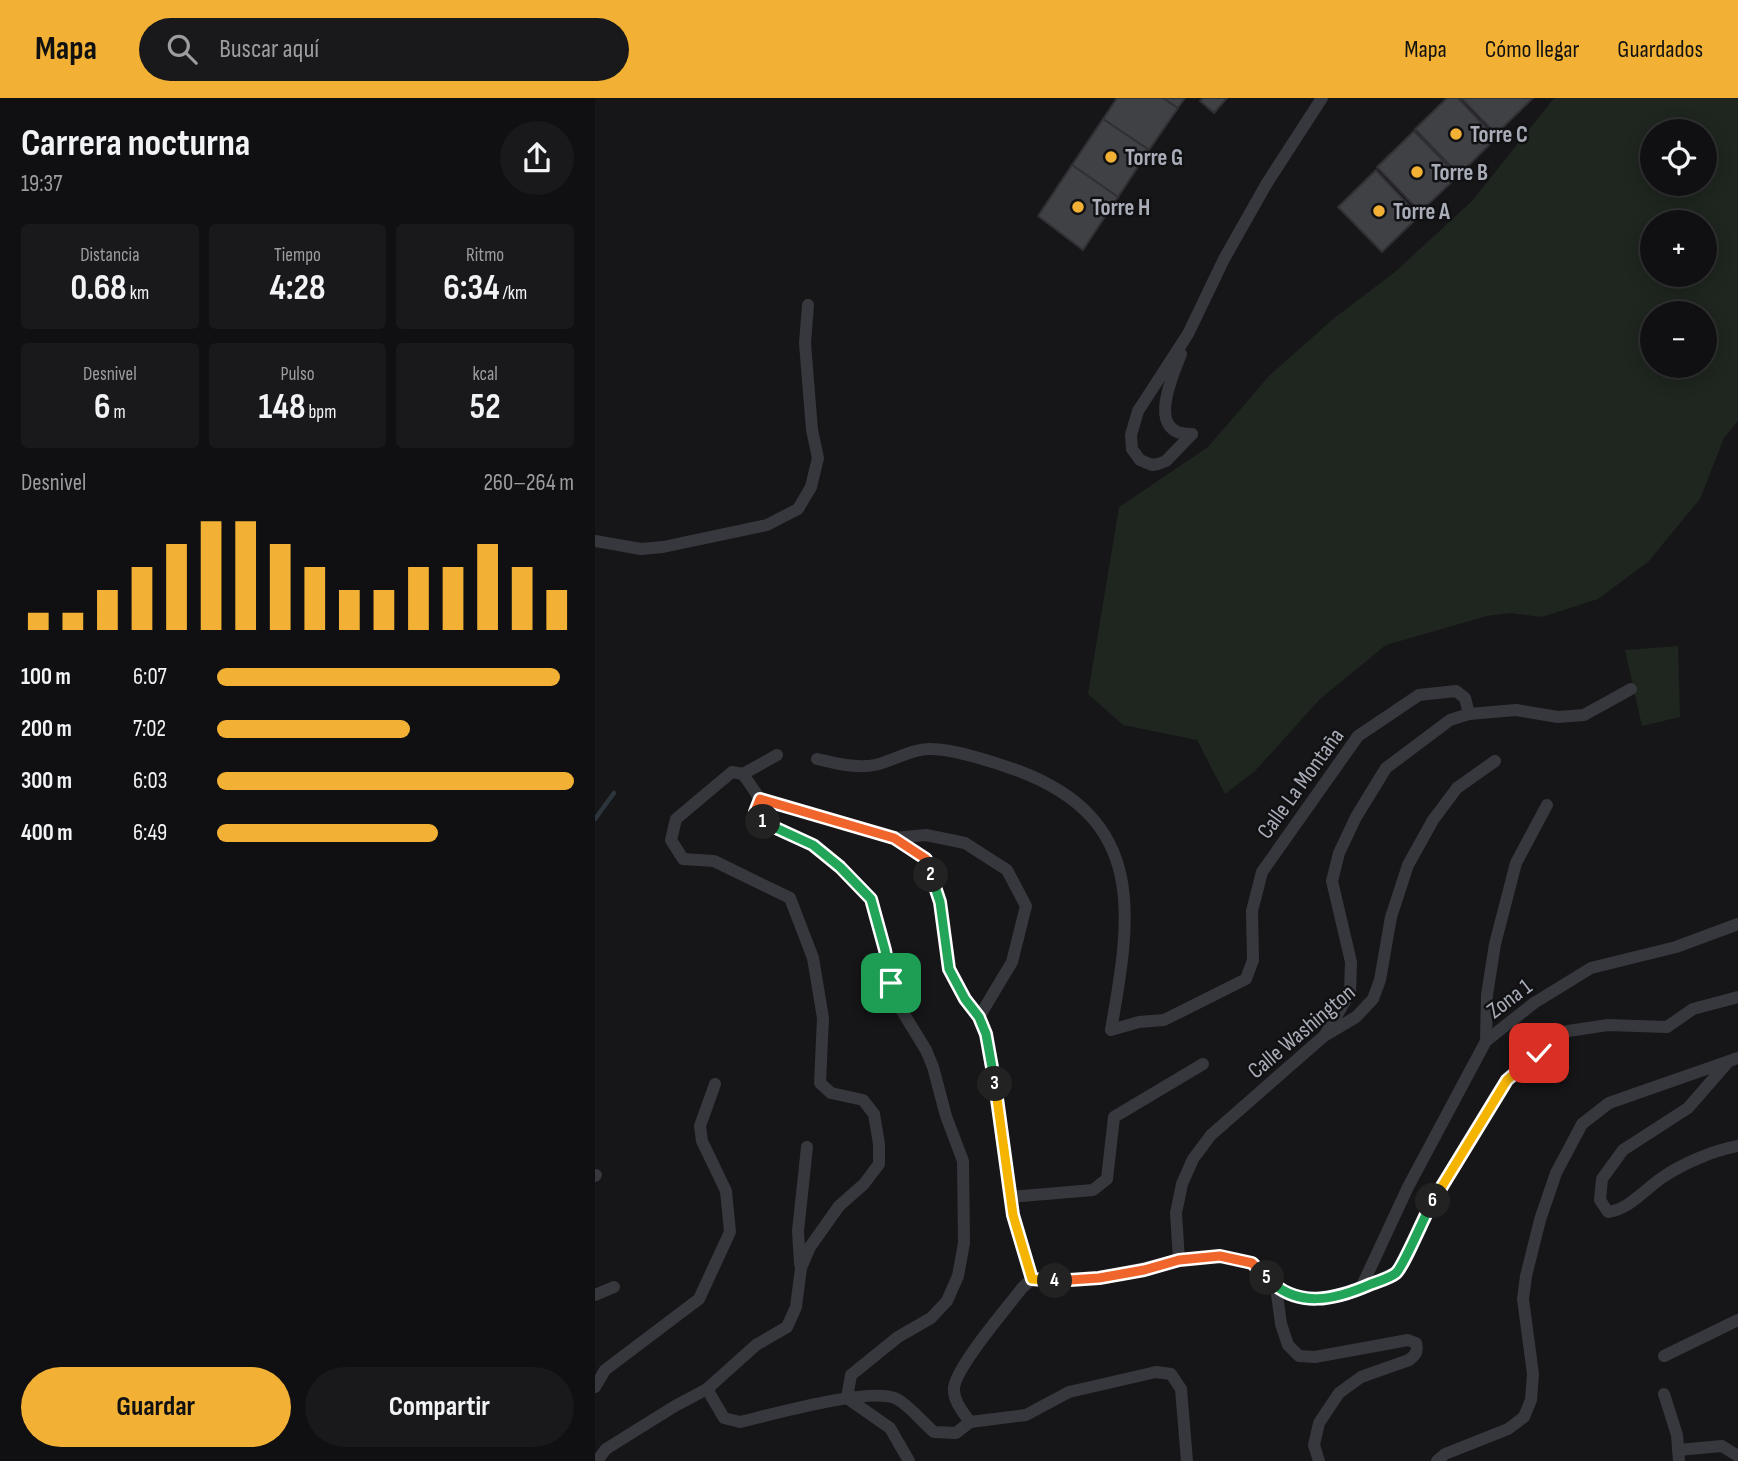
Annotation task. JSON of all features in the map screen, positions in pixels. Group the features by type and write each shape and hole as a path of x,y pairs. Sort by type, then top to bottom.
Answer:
{"street":[{"path":"1188,334 1138,411 1132,435 1132,449 1140,460 1152,465 1167,461 1192,434 1175,432 1170,427 1165,411 1167,394 1188,334 1224,259 1267,183 1322,98"},
{"path":"595,541 641,549 663,547 767,525 799,509 811,488 818,458 812,430 805,343 808,305"},
{"path":"1324,1036 1350,993 1350,962 1332,881 1339,853 1356,817 1386,768 1450,720 1516,710 1558,717 1584,715 1631,689"},
{"name":"Calle La Montaña","path":"817,759 851,765 872,765 934,749 996,763 1045,781 1070,797 1093,819 1114,849 1123,881 1123,963 1111,1030 1139,1022 1164,1020 1246,979 1253,960 1252,911 1262,872 1358,736 1419,695 1456,691 1465,698 1469,715"},
{"path":"777,755 743,774 732,772 676,819 671,840 684,859 714,861 790,898 813,958 823,1018 820,1083 831,1093 863,1100 874,1114 880,1144 879,1164 864,1184 839,1206 810,1247 800,1268"},
{"name":"Calle Washington","path":"1179,1260 1176,1213 1182,1184 1193,1160 1211,1135 1324,1036 1356,1017 1373,999 1381,979 1391,917 1408,865 1433,820 1457,788 1495,761"},
{"path":"743,774 760,799 894,838 926,859 940,902 949,969 965,999 979,1017 986,1034 1013,1215 1032,1279"},
{"path":"760,799 755,812 761,821 813,845 840,867 871,899 899,1006 926,1050 963,1161 964,1243 958,1276 947,1301 931,1318 898,1337 851,1375 847,1398"},
{"path":"1486,1041 1487,995 1498,933 1516,863 1546,805"},
{"path":"894,838 926,835 965,843 1007,870 1027,906 1012,962 979,1017"},
{"name":"Zona 1","path":"1361,1288 1408,1187 1486,1041 1534,1003 1591,968 1676,947 1738,924"},
{"path":"970,1422 957,1404 954,1388 961,1369 1022,1288 1032,1279 1060,1281 1099,1278 1179,1260 1220,1256 1252,1263 1276,1287 1301,1298 1316,1300 1361,1288 1397,1272 1431,1203 1507,1080 1539,1053 1568,1031 1608,1025 1667,1027 1693,1009 1738,997"},
{"path":"1733,1060 1688,1108 1623,1150 1602,1179 1600,1200 1608,1212 1620,1210 1664,1176 1717,1150 1738,1146"},
{"path":"1437,1461 1444,1454 1508,1429 1524,1417 1531,1400 1533,1374 1523,1299 1526,1276 1540,1220 1556,1173 1582,1124 1609,1103 1733,1060"},
{"path":"1010,1197 1093,1190 1107,1179 1114,1117 1203,1064"},
{"path":"595,1387 605,1370 699,1299 730,1232 726,1191 702,1140 700,1126 715,1084"},
{"path":"597,1461 605,1449 707,1389 756,1345 787,1327 796,1307 800,1268 797,1231 807,1147"},
{"path":"595,1295 614,1287"},
{"path":"1276,1287 1281,1324 1288,1345 1299,1356 1315,1357 1408,1340 1416,1343 1415,1355 1409,1360 1361,1377 1339,1393 1319,1423 1314,1445 1319,1461"},
{"path":"1664,1356 1738,1320"},
{"path":"707,1389 724,1418 740,1422 847,1398 868,1396 896,1398 934,1432 956,1433 970,1422 1026,1416 1069,1392 1156,1372 1171,1374 1181,1389 1187,1461"},
{"path":"1664,1394 1677,1435 1678,1456 1721,1446 1738,1456"},
{"path":"847,1398 890,1428 909,1461"}],"shaded area":[{"path":"1554,98 1738,98 1738,421 1724,438 1700,499 1648,562 1598,599 1542,617 1510,613 1487,616 1386,645 1320,699 1255,771 1225,794 1197,740 1123,725 1088,694 1119,507 1208,447 1269,376 1333,319 1395,272 1472,201"},
{"path":"1678,646 1680,717 1642,726 1625,650"}],"building":[{"path":"1117,98 1163,98 1178,108 1149,150 1103,119"},
{"path":"1163,98 1185,98 1178,108"},
{"path":"1203,98 1227,98 1214,113 1200,101"},
{"name":"Torre C","path":"1447,98 1458,98 1496,138 1459,175 1415,129"},
{"path":"1461,98 1533,98 1496,134"},
{"name":"Torre G","path":"1103,119 1149,150 1118,197 1072,165"},
{"name":"Torre B","path":"1414,131 1458,176 1420,212 1377,167"},
{"name":"Torre H","path":"1072,165 1118,197 1083,250 1038,216"},
{"name":"Torre A","path":"1376,170 1419,216 1382,252 1338,207"}],"waterway":[{"path":"595,819 614,793"}],"place":[{"name":"Torre C","path":"1456,134"},
{"name":"Torre G","path":"1111,157"},
{"name":"Torre B","path":"1417,172"},
{"name":"Torre H","path":"1078,207"},
{"name":"Torre A","path":"1379,211"}],"route":[{"path":"891,983 871,899 840,867 813,845 761,821 755,812 760,799 894,838 926,859 940,902 949,969 965,999 979,1017 986,1034 1013,1215 1032,1279 1060,1281 1099,1278 1179,1260 1220,1256 1252,1263 1276,1287 1301,1298 1316,1300 1361,1288 1397,1272 1431,1203 1507,1080 1539,1053"}]}
